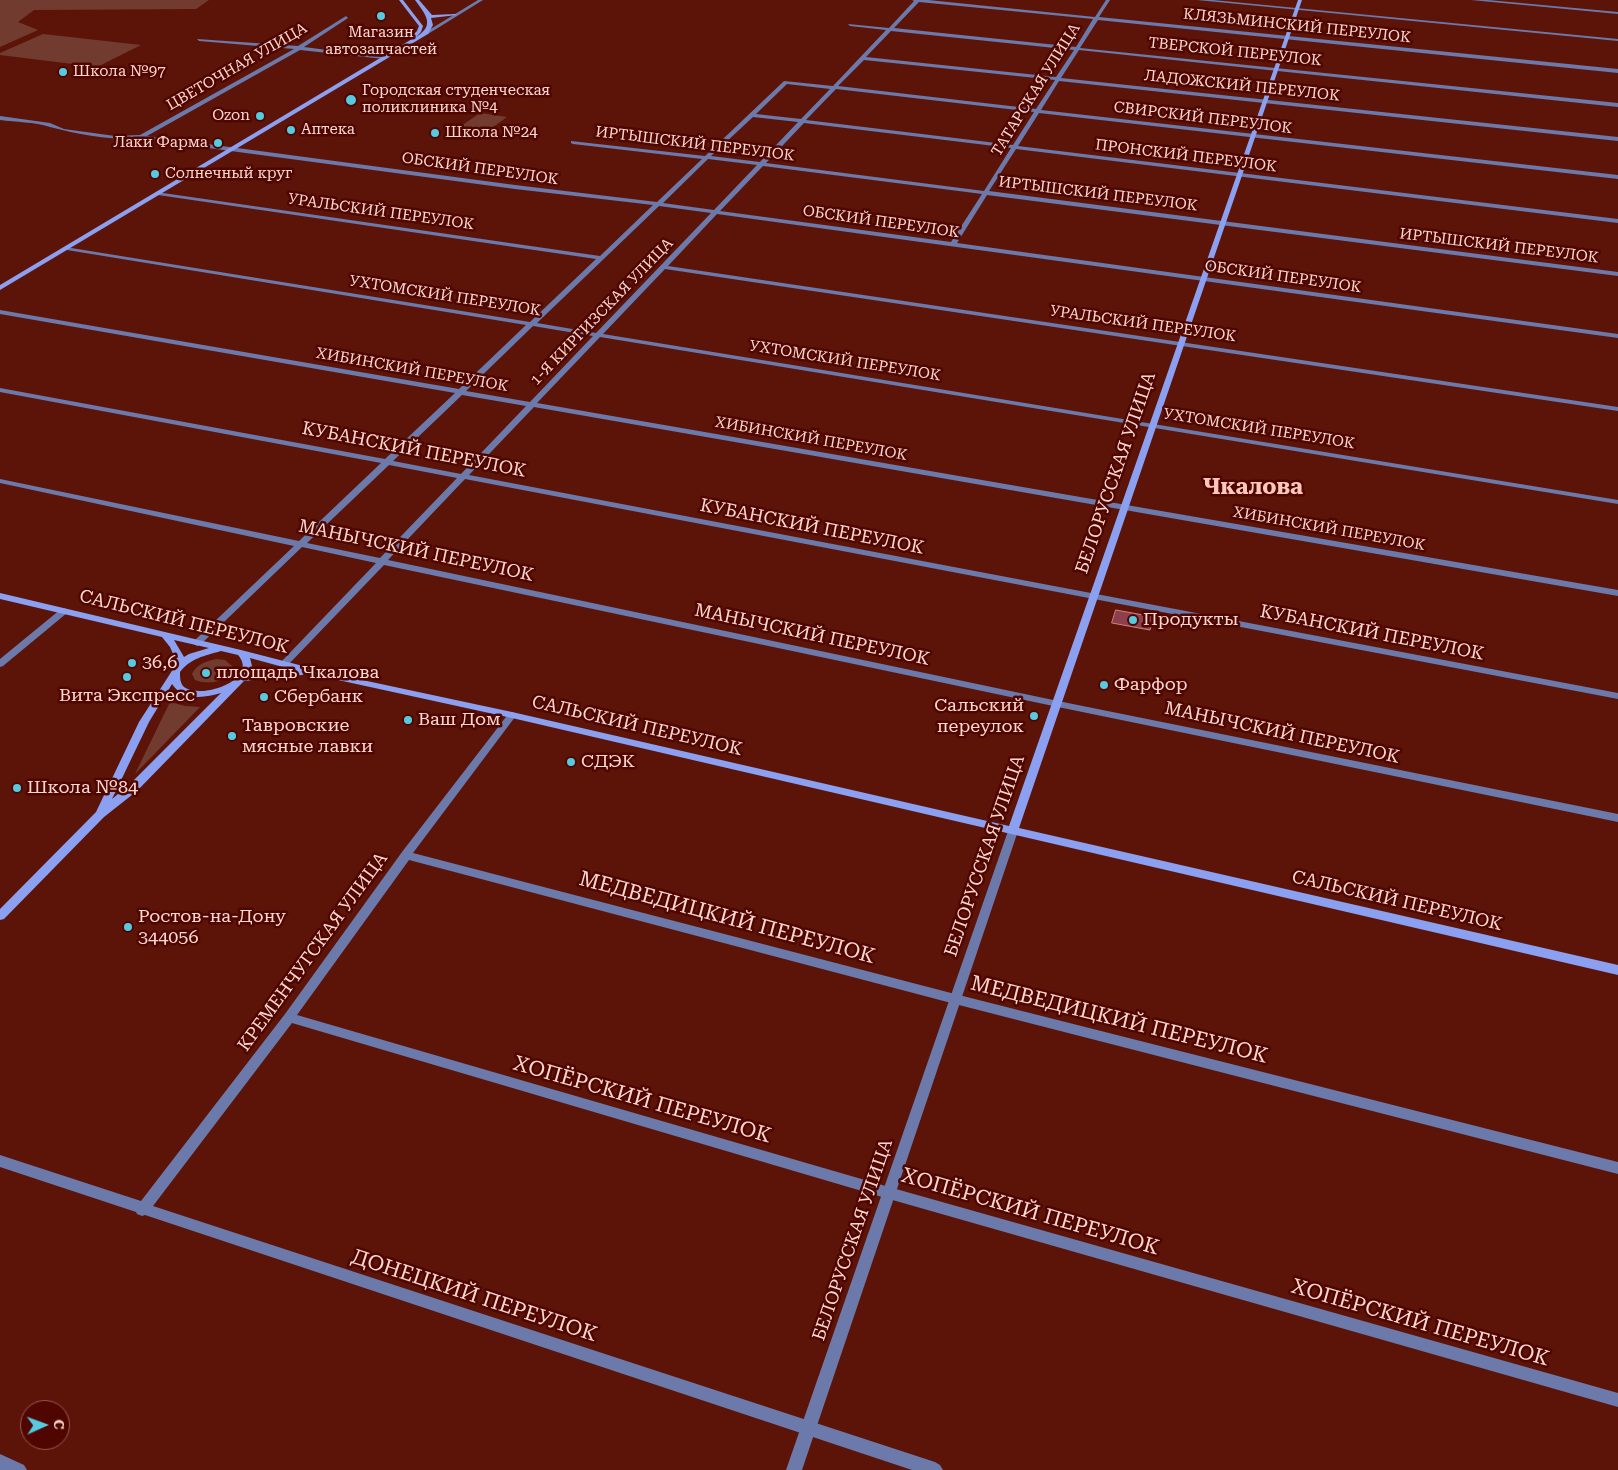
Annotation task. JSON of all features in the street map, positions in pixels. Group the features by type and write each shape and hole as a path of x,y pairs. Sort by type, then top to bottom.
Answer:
{"main road":[{"path":"400,47 419,32 421,26 401,0"},
{"path":"0,288 426,33 432,25 428,15 417,0"},
{"name":"БЕЛОРУССКАЯ УЛИЦА","path":"1013,831 1300,0"},
{"path":"428,15 455,16"},
{"name":"САЛЬСКИЙ ПЕРЕУЛОК","path":"0,596 241,652 310,671 512,715 1618,970"},
{"path":"165,635 174,646 178,668 174,681 178,687 192,693 212,693 238,682 264,675 310,671"},
{"path":"100,814 144,722 178,668 203,652 217,649 229,650"},
{"path":"0,916 100,814 133,788 246,674 248,664 241,652"}],"street":[{"path":"426,33 481,0"},
{"name":"КЛЯЗЬМИНСКИЙ ПЕРЕУЛОК","path":"914,0 1618,71"},
{"name":"1-Я КИРГИЗСКАЯ УЛИЦА","path":"284,664 918,0"},
{"name":"ТАТАРСКАЯ УЛИЦА","path":"953,244 1108,0"},
{"path":"1199,0 1618,40"},
{"path":"1474,0 1618,13"},
{"path":"1013,10 1017,5"},
{"name":"ЦВЕТОЧНАЯ УЛИЦА","path":"141,137 299,48 346,17"},
{"name":"ТВЕРСКОЙ ПЕРЕУЛОК","path":"850,25 1618,105"},
{"path":"199,40 299,48 382,58"},
{"name":"ЛАДОЖСКИЙ ПЕРЕУЛОК","path":"863,58 1618,139"},
{"name":"СВИРСКИЙ ПЕРЕУЛОК","path":"751,115 786,82 1618,178"},
{"path":"197,643 751,115"},
{"name":"ПРОНСКИЙ ПЕРЕУЛОК","path":"751,115 1618,221"},
{"name":"ОБСКИЙ ПЕРЕУЛОК","path":"0,118 50,125 64,130 115,138 141,137 515,187 658,204 1618,336"},
{"name":"ИРТЫШСКИЙ ПЕРЕУЛОК","path":"573,142 986,192 1618,274"},
{"name":"УРАЛЬСКИЙ ПЕРЕУЛОК","path":"158,193 601,258"},
{"name":"УХТОМСКИЙ ПЕРЕУЛОК","path":"67,248 1618,502"},
{"name":"УРАЛЬСКИЙ ПЕРЕУЛОК","path":"664,267 1618,409"},
{"name":"ХИБИНСКИЙ ПЕРЕУЛОК","path":"0,312 1618,594"},
{"name":"КУБАНСКИЙ ПЕРЕУЛОК","path":"0,390 387,461 1093,598 1618,696"},
{"name":"МАНЫЧСКИЙ ПЕРЕУЛОК","path":"0,481 1058,704 1618,818"},
{"path":"0,664 64,611"},
{"name":"КРЕМЕНЧУГСКАЯ УЛИЦА","path":"142,1210 289,1017 406,855 512,715"},
{"name":"БЕЛОРУССКАЯ УЛИЦА","path":"794,1470 1013,831"},
{"name":"МЕДВЕДИЦКИЙ ПЕРЕУЛОК","path":"406,855 955,999 1618,1168"},
{"name":"ХОПЁРСКИЙ ПЕРЕУЛОК","path":"289,1017 889,1193 1618,1400"},
{"name":"ДОНЕЦКИЙ ПЕРЕУЛОК","path":"0,1161 142,1210 935,1470"},
{"path":"0,1462 20,1470"}],"shaded area":[{"path":"0,0 209,0 196,9 34,10 18,22 38,30 0,47"},
{"path":"43,34 141,45 97,67 0,55 0,53"},
{"path":"480,113 507,117 479,137 451,133"},
{"path":"217,659 225,660 232,666 227,676 211,682 195,680 192,674 199,665"},
{"path":"170,702 200,707 135,774"}],"building":[{"name":"Продукты","path":"1116,610 1154,617 1150,630 1112,623"}],"place":[{"name":"Магазин автозапчастей","path":"381,16"},
{"name":"Школа №97","path":"63,72"},
{"name":"Городская студенческая поликлиника №4","path":"351,100"},
{"name":"Ozon","path":"260,116"},
{"name":"Аптека","path":"291,130"},
{"name":"Школа №24","path":"435,133"},
{"name":"Лаки Фарма","path":"218,143"},
{"name":"Солнечный круг","path":"155,174"},
{"name":"Продукты","path":"1133,620"},
{"name":"36,6","path":"132,663"},
{"name":"площадь Чкалова","path":"206,673"},
{"name":"Вита Экспресс","path":"127,677"},
{"name":"Фарфор","path":"1104,685"},
{"name":"Сбербанк","path":"264,697"},
{"name":"Сальский переулок","path":"1034,716"},
{"name":"Ваш Дом","path":"408,720"},
{"name":"Тавровские мясные лавки","path":"232,736"},
{"name":"СДЭК","path":"571,762"},
{"name":"Школа №84","path":"17,788"},
{"name":"Ростов-на-Дону 344056","path":"128,927"}],"district":[{"name":"Чкалова","path":"1253,488"}]}
